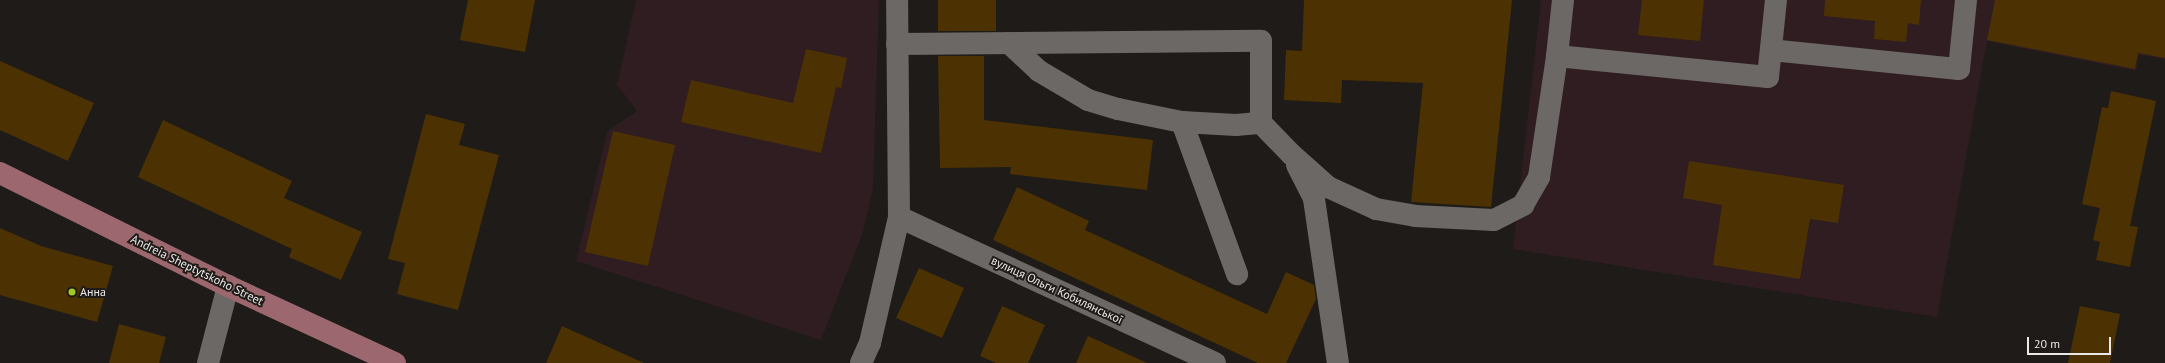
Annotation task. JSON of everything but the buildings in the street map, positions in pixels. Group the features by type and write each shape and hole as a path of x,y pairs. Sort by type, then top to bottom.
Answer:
{"main road":[{"name":"Andreia Sheptytskoho Street","path":"0,173 228,286 395,363"}],"street":[{"path":"861,363 870,343 899,217 897,0"},
{"path":"897,44 1261,41 1262,123 1291,154 1328,187 1376,209 1415,216 1494,220 1524,205 1539,177 1557,56 1563,0"},
{"path":"1557,56 1768,77 1776,0"},
{"path":"1771,50 1959,69 1966,0"},
{"path":"1009,43 1040,71 1088,100 1118,109 1182,122 1236,125 1262,123"},
{"path":"1182,122 1238,274"},
{"path":"1291,154 1314,199 1338,363"},
{"name":"вулиця Ольги Кобилянської","path":"899,217 1215,363"},
{"path":"208,363 228,286"}],"shaded area":[{"path":"636,0 879,0 873,188 863,232 821,340 576,261 607,132 637,111 617,85"},
{"path":"1541,0 2165,0 2165,59 2139,55 2136,71 1987,41 1937,317 1513,249"}],"place":[{"name":"Анна","path":"72,292"}]}
